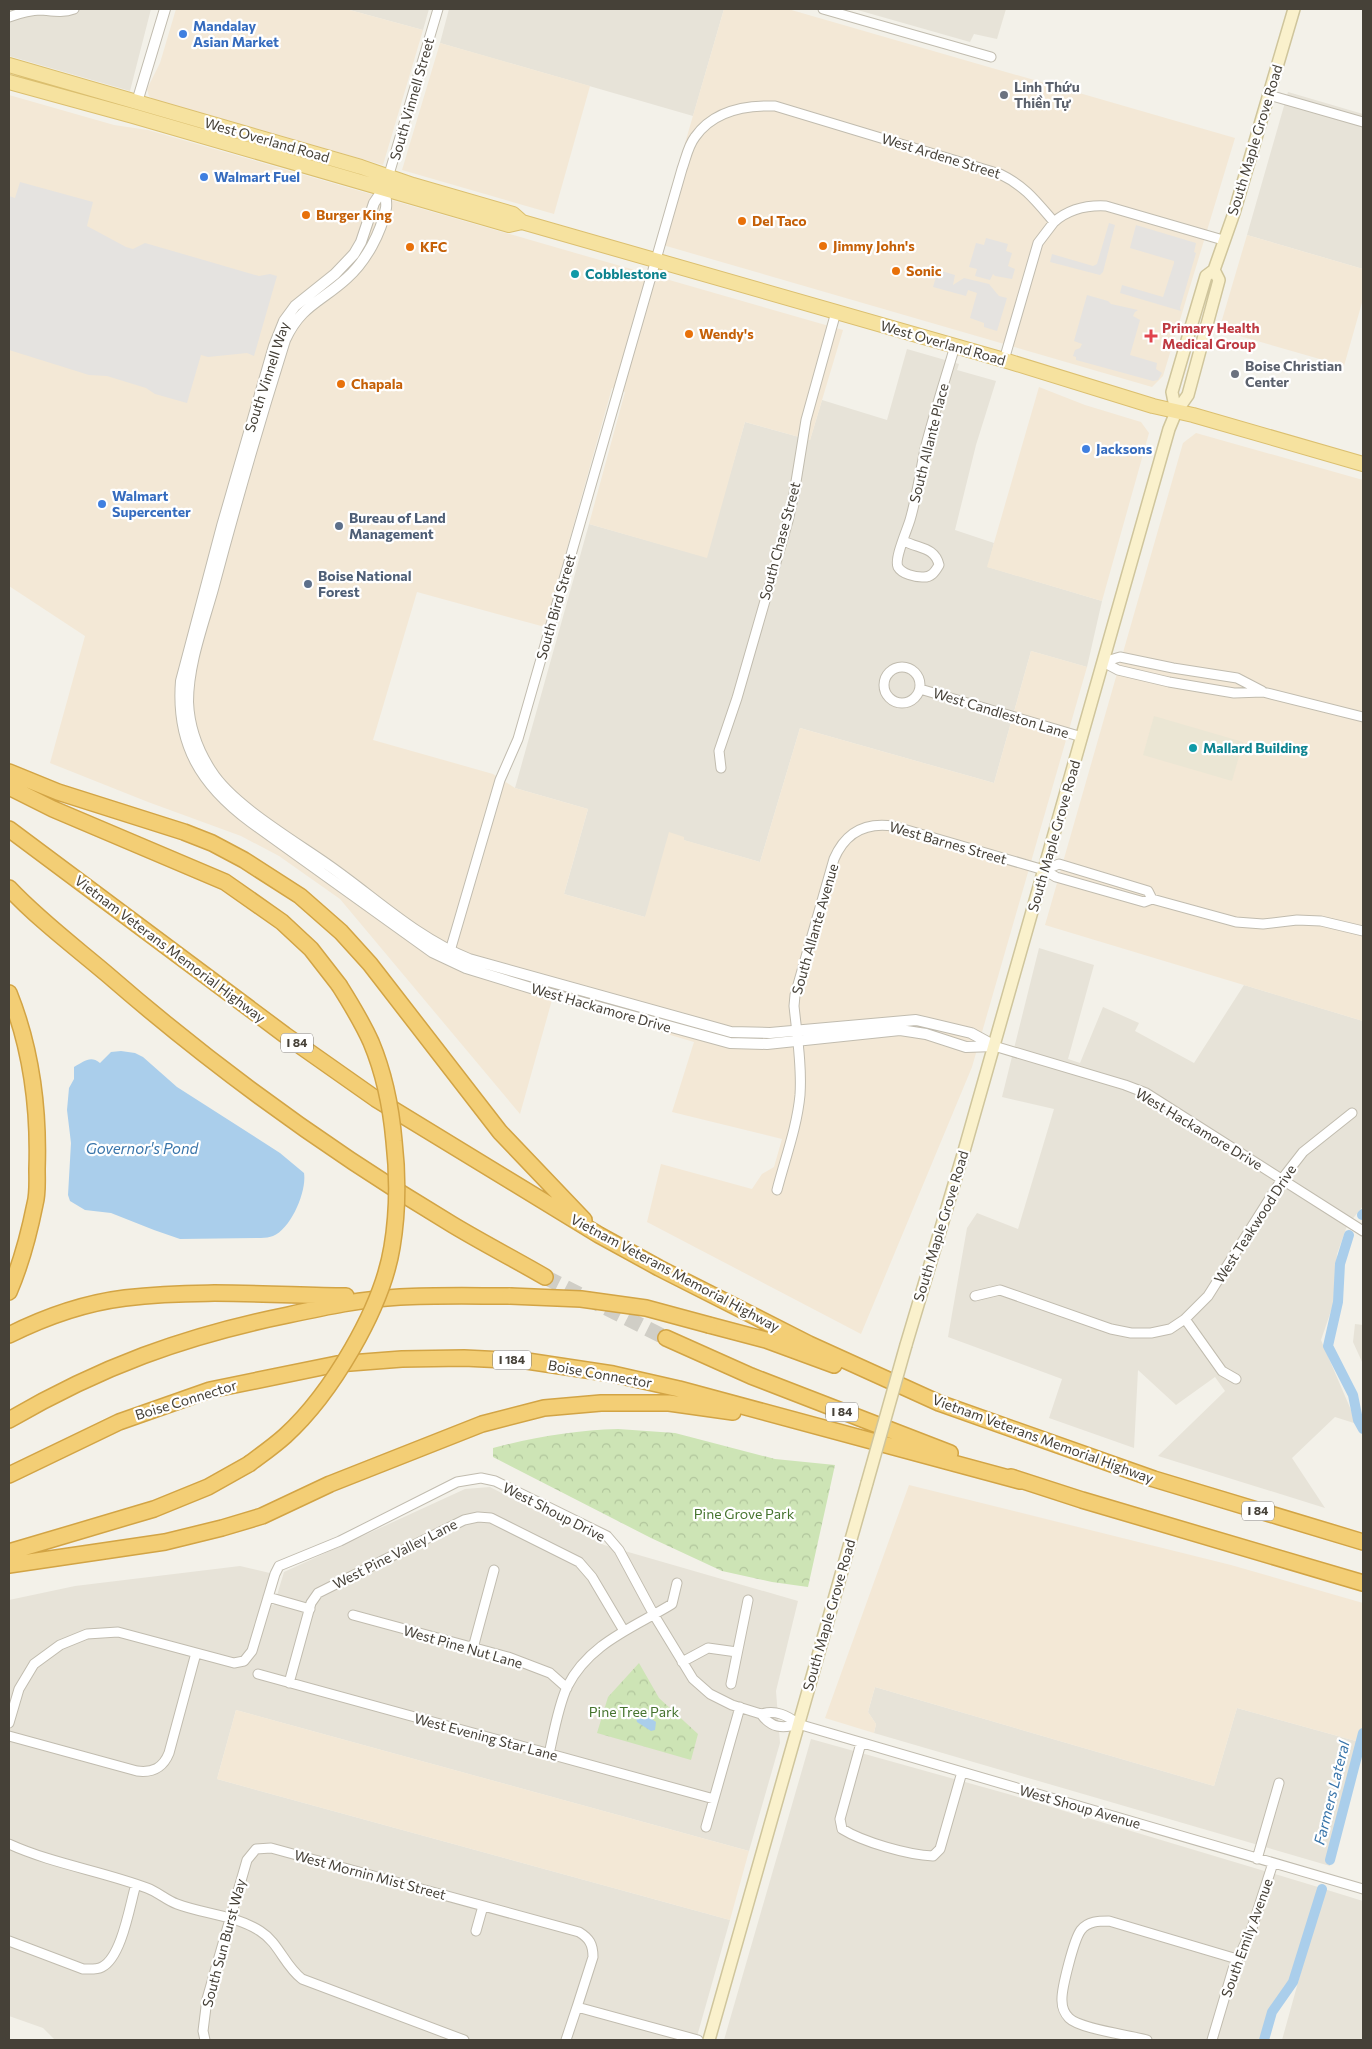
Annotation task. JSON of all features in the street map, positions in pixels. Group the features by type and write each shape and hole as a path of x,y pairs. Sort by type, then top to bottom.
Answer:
{"highway":[{"path":"9,772 58,792 184,832 212,843 244,860 300,896 342,932 370,964 500,1132 599,1236"},
{"path":"9,787 53,809 225,882 282,922 311,949 339,985 358,1016 371,1043 388,1093 397,1165 397,1205 392,1249 381,1288 364,1326 338,1370 318,1398 285,1435 249,1464 208,1487 154,1509 9,1552"},
{"name":"Vietnam Veterans Memorial Highway","path":"9,829 278,1029 376,1099 599,1236 809,1344 939,1402 1154,1479 1363,1542"},
{"path":"10,890 147,1009 289,1117 347,1158 453,1225 545,1277"},
{"path":"9,993 17,1014 32,1075 38,1138 36,1202 20,1265 9,1292"},
{"path":"9,1335 37,1322 76,1309 124,1298 184,1294 400,1297 510,1296 581,1299 646,1308 766,1340 939,1402"},
{"path":"9,1420 46,1398 102,1371 159,1349 249,1322 346,1302 400,1297"},
{"name":"I 84","path":"666,1338 751,1376 1020,1480 1363,1583"},
{"name":"Boise Connector","path":"9,1475 119,1422 210,1390 337,1364 464,1358 537,1362 613,1374 679,1389 1020,1480"},
{"path":"9,1565 165,1542 222,1528 262,1516 330,1484 482,1424 544,1408 601,1403 669,1403 791,1420"}],"main road":[{"name":"South Maple Grove Road","path":"1176,412 1173,388 1206,276 1214,270 1234,213 1294,9"},
{"name":"West Overland Road","path":"9,65 361,167 386,183"},
{"path":"9,75 10,73 44,82 76,84"},
{"name":"West Overland Road","path":"9,82 386,183 509,225 522,222 1004,360 1107,393 1363,464"},
{"path":"30,88 74,92 124,106 137,102"},
{"path":"133,116 144,112 192,125 213,124"},
{"name":"South Maple Grove Road","path":"709,2040 906,1345 994,1046 1103,662 1176,412 1188,395 1219,280 1214,270"}],"street":[{"path":"9,17 22,12 41,10 59,12 74,9"},
{"path":"137,102 165,9"},
{"name":"South Vinnell Street","path":"386,183 438,9"},
{"path":"823,9 991,57"},
{"path":"1269,95 1363,122"},
{"name":"West Ardene Street","path":"655,260 688,149 697,134 709,123 725,113 745,106 775,106 974,165 1016,182 1029,192 1054,222"},
{"name":"South Vinnell Way","path":"254,818 218,782 204,758 193,731 188,701 203,610 285,340 301,314 347,278 361,263 372,245 386,209 386,183"},
{"path":"1004,360 1038,243 1054,222 1076,209 1096,205 1106,206 1223,240"},
{"name":"South Bird Street","path":"450,952 500,780 518,739 655,260"},
{"name":"South Chase Street","path":"721,768 719,751 737,698 788,521 806,420 836,312"},
{"name":"South Allante Place","path":"904,541 931,551 937,557 939,565 930,577 904,573 898,567 897,557 904,541 917,496 925,449 955,346"},
{"path":"1103,662 1120,657 1237,678 1263,692 1363,717"},
{"path":"1103,662 1118,670 1179,683 1234,693 1263,692"},
{"name":"West Candleston Lane","path":"902,667 918,677 920,689 914,699 898,703 888,698 884,682 891,671 902,667"},
{"name":"West Candleston Lane","path":"920,689 1082,737"},
{"name":"West Hackamore Drive","path":"254,818 356,890 450,952 721,1030 744,1034 916,1020 971,1033 994,1046 1125,1084 1146,1093 1363,1231"},
{"name":"West Barnes Street","path":"852,833 872,825 893,826 1044,870 1056,877 1144,902 1152,899"},
{"name":"South Allante Avenue","path":"796,1030 794,1006 797,988 834,859 838,849 852,833"},
{"path":"1044,870 1059,864 1148,891 1152,899 1236,922 1263,924 1309,920 1337,924 1363,931"},
{"name":"West Hackamore Drive","path":"356,890 432,952 466,968 706,1038 746,1045 900,1030 926,1034 966,1047 994,1046"},
{"path":"777,1190 797,1112 800,1079 796,1030"},
{"name":"West Teakwood Drive","path":"975,1296 1000,1290 1111,1329 1131,1333 1152,1334 1170,1329 1185,1319 1208,1296 1282,1180 1303,1152 1352,1112"},
{"path":"1185,1319 1222,1371 1236,1379"},
{"name":"West Shoup Drive","path":"268,1597 274,1574 279,1566 285,1562 340,1541 457,1482 481,1478 495,1481 607,1536 619,1550 654,1615 693,1679 710,1694 761,1714"},
{"name":"West Pine Valley Lane","path":"310,1609 318,1593 464,1520 478,1517 491,1518 579,1562 592,1577 624,1631"},
{"path":"473,1648 494,1570"},
{"path":"548,1754 567,1688 589,1656 607,1641 672,1604 676,1583"},
{"path":"9,1724 19,1690 34,1664 60,1645 87,1634 118,1632 234,1663 244,1661 252,1652 268,1597 310,1609 290,1683"},
{"path":"731,1684 748,1600"},
{"name":"West Pine Nut Lane","path":"353,1615 508,1658 550,1673 567,1688"},
{"path":"682,1662 708,1648 738,1652"},
{"path":"9,1736 137,1771 147,1772 157,1769 165,1763 170,1753 196,1653"},
{"name":"West Evening Star Lane","path":"258,1674 714,1800"},
{"path":"706,1827 740,1707"},
{"name":"West Shoup Avenue","path":"761,1714 770,1712 788,1716 798,1724 861,1743 1363,1889"},
{"path":"861,1743 840,1819 842,1829 854,1836 920,1855 933,1856 940,1849 962,1772"},
{"path":"1257,1859 1279,1783"},
{"path":"9,1844 40,1856 136,1884 156,1892 177,1904 247,1924 271,1940 287,1964 302,1979 464,2040"},
{"name":"West Mornin Mist Street","path":"256,1849 271,1848 579,1932 591,1942 593,1957 577,2007"},
{"name":"South Sun Burst Way","path":"205,2040 203,2031 206,1999 247,1860 256,1849"},
{"name":"South Emily Avenue","path":"1212,2040 1236,1959 1251,1931 1273,1863"},
{"path":"9,1941 83,1969 94,1970 104,1966 117,1951 136,1884"},
{"path":"476,1931 483,1906"},
{"path":"1148,2040 1084,2026 1068,2018 1063,2009 1062,1992 1076,1940 1081,1930 1099,1920 1109,1921 1236,1959"},
{"path":"566,2040 577,2007 698,2040"}],"shaded area":[{"path":"9,9 151,9 130,91 9,56"},
{"path":"176,9 346,9 423,30 383,165 153,99 149,96 147,89 160,63"},
{"path":"346,9 429,9 423,30"},
{"path":"449,9 724,9 693,116 440,43"},
{"path":"724,9 788,9 1235,138 1163,376 1152,387 656,243"},
{"path":"854,9 1006,9 997,39 974,34 970,42"},
{"path":"440,43 590,86 554,214 402,170"},
{"path":"1288,92 1363,114 1363,269 1247,235"},
{"path":"9,95 114,125 148,130 843,330 810,440 745,422 707,558 589,524 625,392 612,388 545,627 417,592 373,740 493,774 515,788 588,809 564,894 645,917 669,832 684,837 684,840 760,862 800,728 994,783 1031,651 1087,667 972,1067 861,1334 647,1222 661,1164 752,1189 762,1174 774,1167 782,1139 672,1112 694,1042 552,1000 520,1114 340,899 279,856 241,836 50,763 85,636 9,586"},
{"path":"20,182 93,202 87,226 126,247 133,249 145,243 259,276 270,274 277,276 254,356 247,353 208,357 201,355 187,403 155,394 146,388 107,376 89,375 9,350 9,196 15,198"},
{"path":"1109,223 1115,225 1103,272 1100,275 1050,262 1052,254 1093,266 1097,264"},
{"path":"1136,225 1196,243 1194,252 1196,253 1180,308 1181,311 1120,293 1122,285 1163,297 1174,263 1174,261 1130,248"},
{"path":"1247,235 1363,269 1363,299 1344,366 1219,330"},
{"path":"986,238 1008,244 1006,251 1012,253 1008,266 1015,269 1012,279 993,274 990,280 975,276 977,269 969,267 976,243 984,245"},
{"path":"938,270 955,275 953,285 964,278 989,284 999,296 1007,298 997,331 984,327 984,323 970,318 977,293 968,290 966,296 933,287"},
{"path":"1087,295 1108,301 1111,304 1138,310 1133,316 1140,320 1130,355 1157,363 1156,369 1162,373 1158,380 1153,381 1076,360 1076,357 1073,356 1075,350 1080,348 1082,344 1074,341"},
{"path":"907,349 959,364 957,370 996,381 976,445 955,530 994,543 988,567 1102,601 1087,667 1031,651 994,783 800,728 760,862 683,840 684,837 645,917 564,894 588,809 515,788 589,524 706,557 745,422 810,440 822,400 887,420"},
{"path":"1039,387 1085,405 1141,422 1149,433 1102,601 987,567"},
{"path":"1196,433 1363,480 1363,1021 1045,925 1183,443"},
{"name":"Mallard Building","path":"1154,716 1243,742 1232,781 1143,755"},
{"path":"1039,948 1094,965 1068,1059 1080,1063 1103,1007 1139,1023 1135,1031 1194,1063 1244,985 1363,1021 1363,1206 1347,1226 1337,1254 1333,1305 1321,1340 1357,1424 1335,1417 1292,1458 1325,1508 1158,1456 1225,1391 1215,1377 1176,1405 1138,1370 1134,1448 1049,1418 1062,1379 948,1337 967,1228 977,1213 1018,1229 1054,1109 1002,1097"},
{"path":"1355,1324 1363,1325 1363,1364 1353,1342"},
{"path":"909,1485 1231,1565 1363,1603 1363,1743 1237,1708 1214,1786 875,1687 868,1712 876,1724 874,1733 825,1718"},
{"path":"490,1487 604,1545 798,1601 776,1691 780,1743 749,1851 236,1710 217,1779 730,1920 696,2040 55,2040 43,2028 9,2016 9,1600 75,1586 240,1566 274,1574 267,1604 274,1605 284,1572 465,1489"},
{"path":"875,1687 1214,1786 1237,1708 1363,1743 1363,1745 1330,1866 874,1733 876,1724 868,1712"},
{"path":"236,1710 749,1851 730,1920 217,1779"},
{"path":"811,1739 1008,1794 1318,1887 1289,1983 1271,2014 1263,2040 724,2040"},
{"path":"1324,1889 1363,1901 1363,2040 1282,2040"}],"green space":[{"name":"Pine Grove Park","path":"618,1429 675,1433 775,1459 835,1465 808,1587 772,1582 722,1571 651,1538 493,1457 493,1448 524,1441 571,1433"},
{"name":"Pine Tree Park","path":"639,1663 659,1698 698,1734 691,1760 597,1733 608,1697"}],"water":[{"name":"Governor's Pond","path":"111,1052 135,1053 143,1057 177,1087 280,1153 304,1173 303,1189 296,1209 292,1218 280,1232 263,1238 180,1239 111,1213 85,1210 70,1201 68,1195 71,1143 67,1110 69,1088 74,1079 74,1067 90,1059 100,1063"},
{"path":"639,1710 645,1711 656,1722 655,1730 651,1731 637,1722 635,1714"}],"waterway":[{"name":"Farmers Lateral","path":"1349,1235 1340,1264 1338,1302 1328,1346 1353,1395 1358,1420 1363,1429"},
{"name":"Farmers Lateral","path":"1330,1860 1363,1733"},
{"name":"Farmers Lateral","path":"1264,2040 1272,2012 1293,1982 1322,1889"}],"tunnel":[{"path":"545,1277 666,1338"}],"place":[{"name":"Mandalay Asian Market","path":"183,34"},
{"name":"Linh Thứu Thiền Tự","path":"1004,95"},
{"name":"Walmart Fuel","path":"204,177"},
{"name":"Burger King","path":"306,215"},
{"name":"Del Taco","path":"742,221"},
{"name":"Jimmy John's","path":"823,246"},
{"name":"KFC","path":"410,247"},
{"name":"Sonic","path":"896,271"},
{"name":"Cobblestone","path":"575,274"},
{"name":"Wendy's","path":"689,334"},
{"name":"Primary Health Medical Group","path":"1151,336"},
{"name":"Boise Christian Center","path":"1235,374"},
{"name":"Chapala","path":"341,384"},
{"name":"Jacksons","path":"1086,449"},
{"name":"Walmart Supercenter","path":"102,504"},
{"name":"Bureau of Land Management","path":"339,526"},
{"name":"Boise National Forest","path":"308,584"},
{"name":"Mallard Building","path":"1193,748"}]}
